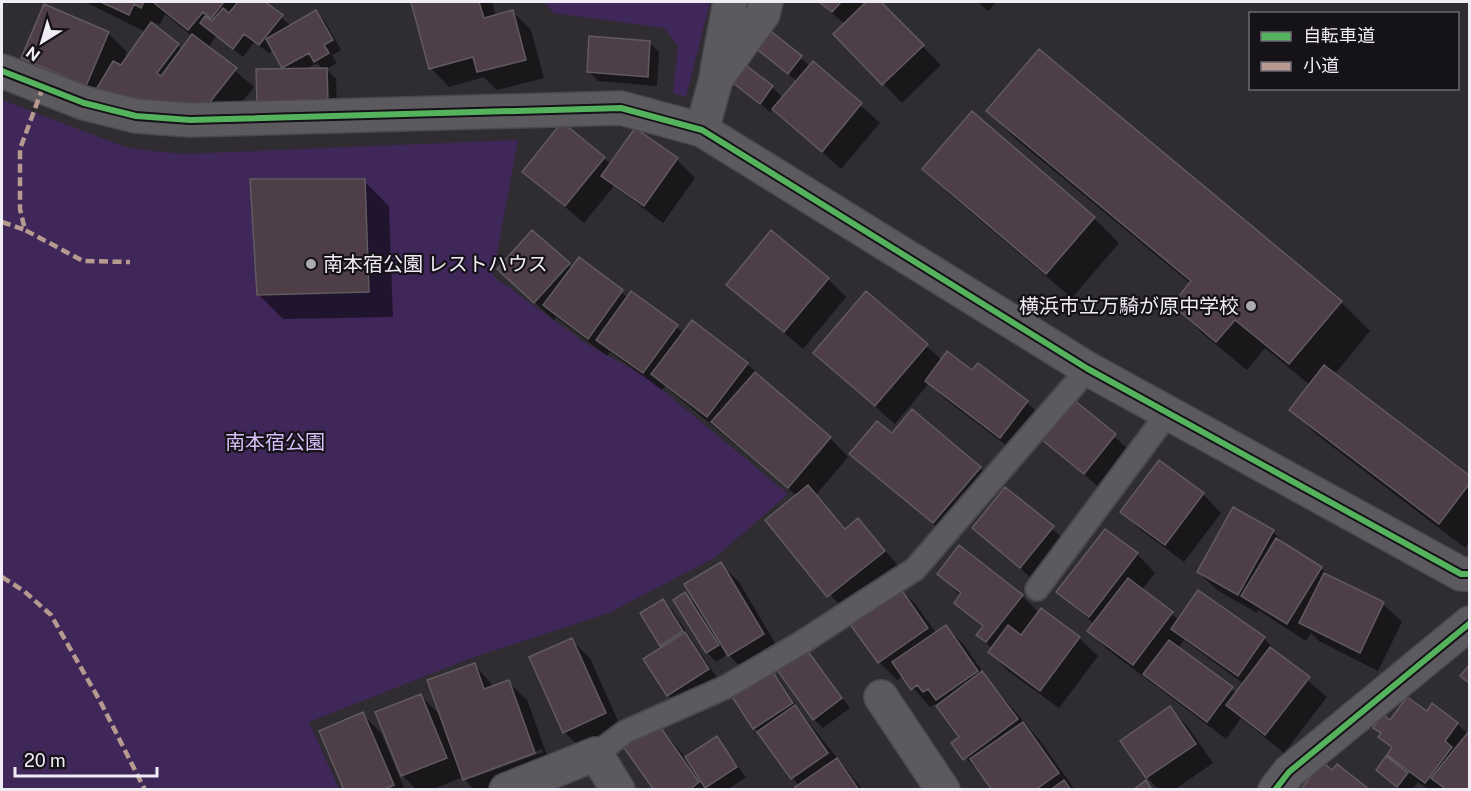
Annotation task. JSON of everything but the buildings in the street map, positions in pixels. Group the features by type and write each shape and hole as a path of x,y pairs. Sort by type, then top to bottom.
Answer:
{"street":[{"path":"702,130 716,79 730,2"},
{"path":"716,79 762,14 765,2"},
{"path":"2,71 84,103 136,116 189,120 621,108 702,130 1088,369 1461,574 1470,574"},
{"path":"1275,789 1289,772 1470,622"},
{"path":"880,696 943,789"},
{"path":"506,789 596,754 618,789"}],"lane":[{"path":"596,754 625,732 726,687 801,643 915,569 1088,369"},
{"path":"1037,589 1168,413"}],"green space":[{"path":"544,2 710,2 686,97 673,93 678,46 664,28 554,13"},
{"name":"南本宿公園","path":"2,100 128,148 182,154 518,140 493,276 584,342 648,378 788,494 716,557 609,613 474,657 309,722 339,789 2,789"}],"marked path":[{"path":"43,87 20,149 20,209 25,230 83,261 130,262"},
{"path":"2,222 25,230"},
{"path":"2,577 24,591 51,615 100,701 145,790"}],"cycle path":[{"path":"2,71 84,103 136,116 190,120 621,108 702,130 1088,369 1461,574 1470,574"},
{"path":"1275,790 1289,772 1470,623"}],"place":[{"name":"南本宿公園 レストハウス","path":"311,264"},
{"name":"横浜市立万騎が原中学校","path":"1251,306"}]}
